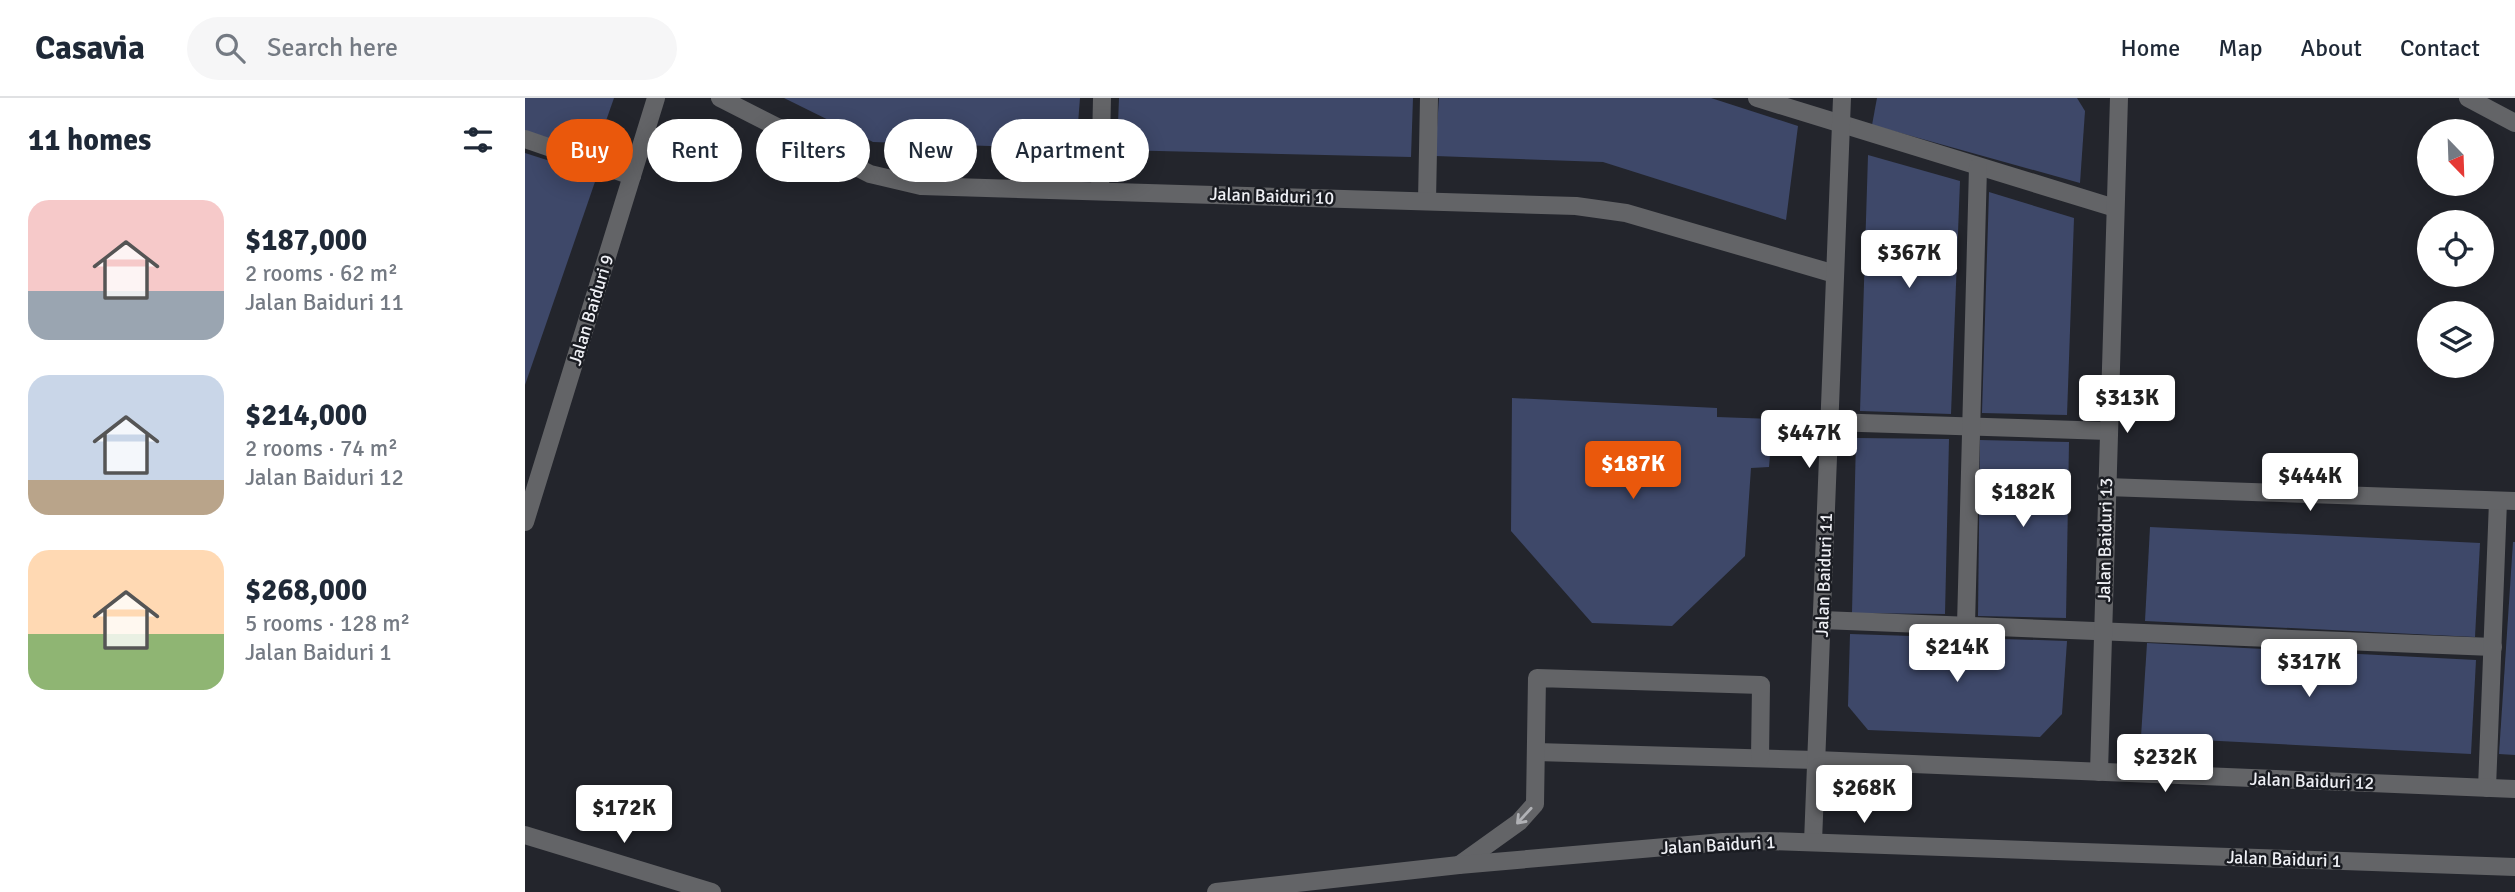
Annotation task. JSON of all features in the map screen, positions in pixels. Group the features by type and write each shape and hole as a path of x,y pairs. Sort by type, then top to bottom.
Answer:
{"street":[{"name":"Jalan Baiduri 9","path":"633,173 656,98"},
{"name":"Jalan Baiduri 10","path":"720,98 870,174 921,186 1576,206 1626,213 1835,274"},
{"path":"1100,191 1102,98"},
{"path":"1427,201 1429,98"},
{"path":"1757,98 2115,208"},
{"name":"Jalan Baiduri 11","path":"1813,842 1842,98"},
{"name":"Jalan Baiduri 13","path":"2099,772 2119,98"},
{"path":"2468,98 2515,123"},
{"path":"525,139 546,146"},
{"path":"1966,625 1978,167"},
{"name":"Jalan Baiduri 9","path":"525,522 532,475 630,182"},
{"path":"1830,422 2108,431"},
{"path":"2106,486 2507,501 2493,647 2487,788"},
{"path":"1822,620 2493,647"},
{"path":"1458,866 1519,822 1535,804 1537,678 1761,684 1761,758"},
{"name":"Jalan Baiduri 12","path":"1535,752 1816,760 2515,789"},
{"path":"525,835 712,892"},
{"name":"Jalan Baiduri 1","path":"1216,892 1458,866 1723,842 1813,842 2515,867"}],"building":[{"path":"525,98 614,98 607,119 546,119 546,139 525,132"},
{"path":"784,98 1080,98 1078,119 991,119 991,146 977,146 977,119 884,119 884,142 870,141 870,119 826,119"},
{"path":"1119,98 1413,98 1411,157 1149,151 1149,119 1118,119"},
{"path":"1439,98 1711,98 1798,126 1786,220 1603,162 1435,156"},
{"path":"1877,98 2077,98 2085,111 2080,183 1872,125"},
{"path":"525,153 546,160 546,182 595,182 525,385"},
{"path":"1868,155 1960,181 1951,414 1860,411"},
{"path":"1989,192 2074,218 2067,415 1982,413"},
{"path":"1512,398 1717,408 1717,417 1773,419 1769,467 1751,468 1745,556 1672,626 1592,623 1511,531"},
{"path":"1856,438 1949,439 1945,614 1852,613"},
{"path":"1980,440 2069,442 2066,618 1978,616"},
{"path":"2150,527 2480,543 2475,637 2145,621"},
{"path":"2515,542 2515,755 2499,754"},
{"path":"1850,634 2067,641 2062,714 2040,737 1868,730 1848,706"},
{"path":"2147,643 2476,660 2471,754 2141,737"}]}
